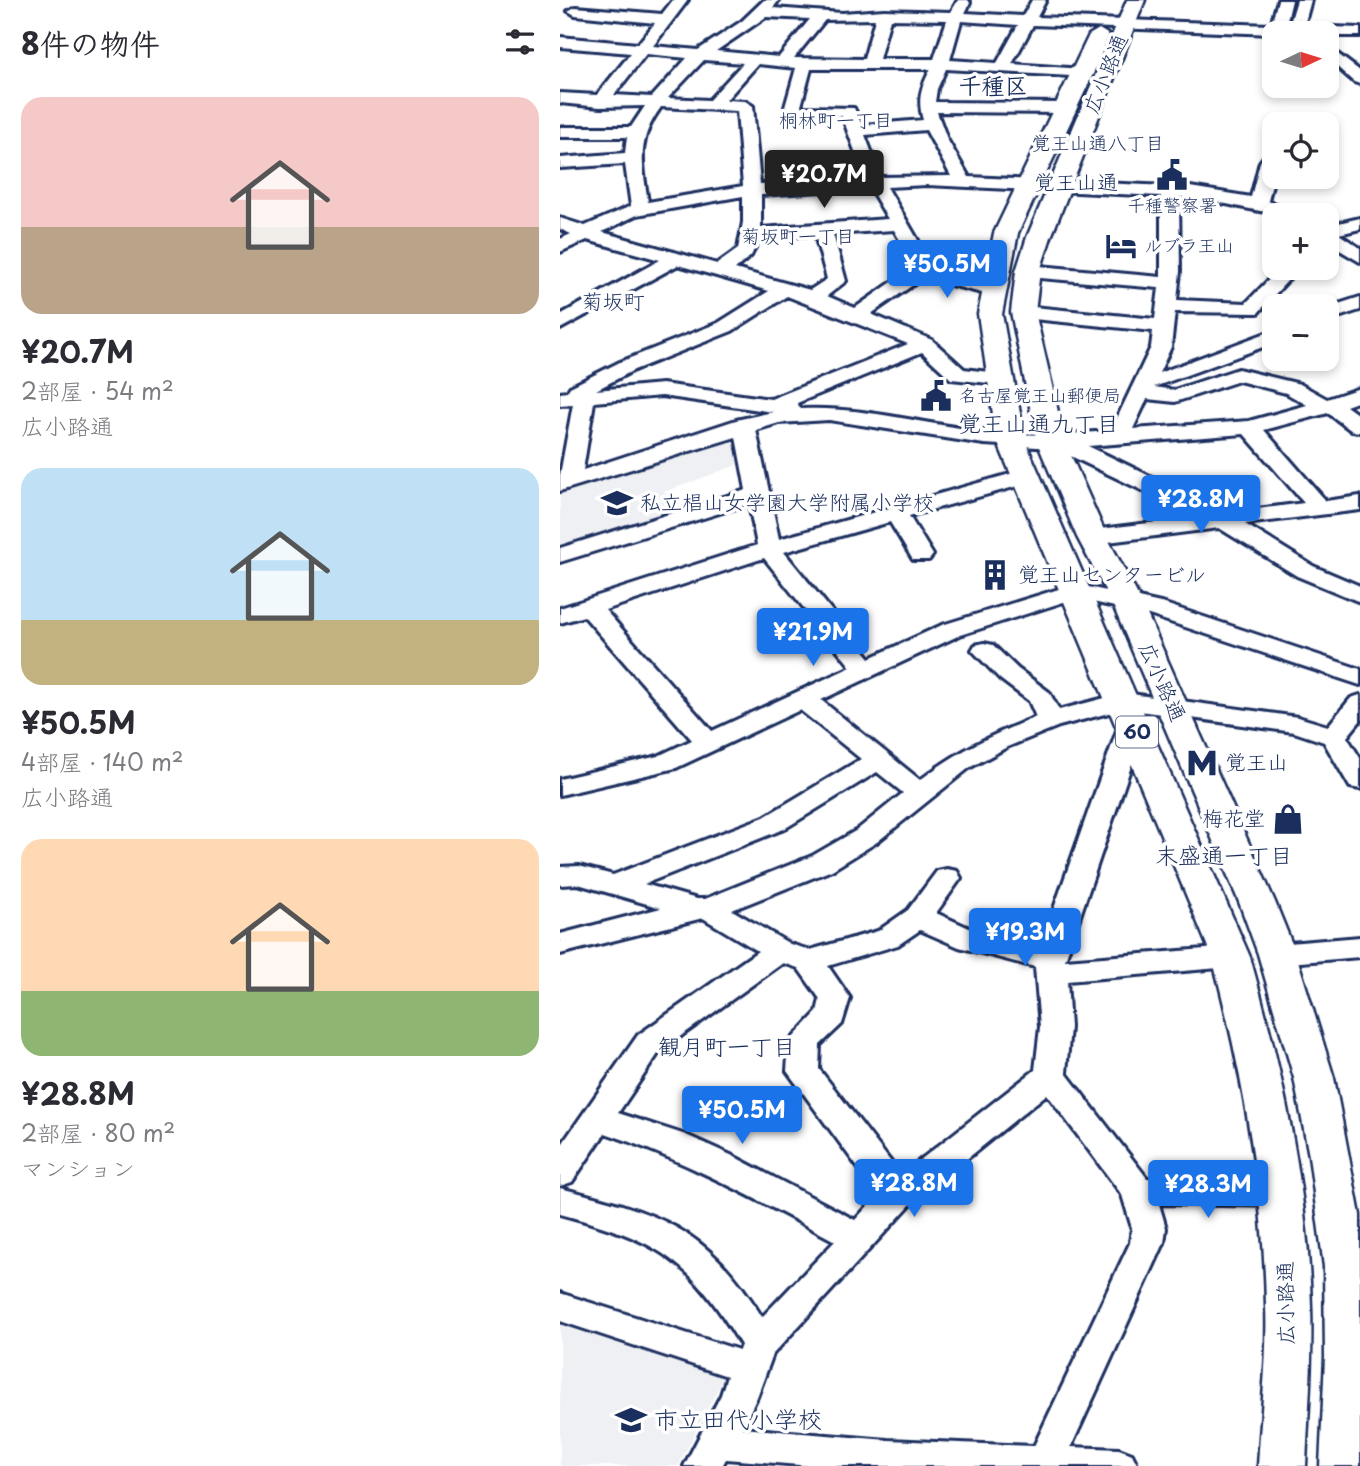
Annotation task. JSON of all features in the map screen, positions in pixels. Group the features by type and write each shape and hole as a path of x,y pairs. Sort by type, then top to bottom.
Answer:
{"main road":[{"name":"広小路通","path":"1118,16 1065,108 1044,185 1023,312 1051,442 1092,537 1127,603 1173,706 1277,954 1314,1078 1353,1267 1344,1466"},
{"name":"広小路通","path":"1118,16 1107,76 1044,185 1006,233 990,314 998,377 1011,441 1129,711 1231,957 1264,1094 1280,1193 1289,1307 1282,1466"}],"street":[{"path":"600,102 681,0"},
{"path":"963,181 926,107 928,92 954,18 965,0"},
{"path":"1002,69 1039,0"},
{"path":"1279,21 1285,0"},
{"path":"1304,0 1306,21"},
{"path":"643,208 639,204 633,158 636,132 656,103 699,55 743,30 767,6 821,16 884,14 1028,20 1118,16 1262,29"},
{"path":"570,9 664,19"},
{"path":"870,64 884,14"},
{"path":"783,62 821,16"},
{"path":"1339,32 1360,32"},
{"path":"560,42 805,64 940,64 1083,74"},
{"path":"713,105 754,60"},
{"path":"1339,60 1358,75"},
{"path":"805,64 793,107 800,112 848,111 877,182 930,274 994,290"},
{"path":"560,98 600,102 745,106 750,234 746,250 721,271"},
{"path":"926,107 1065,108"},
{"path":"855,131 933,124"},
{"path":"560,132 636,132"},
{"path":"561,164 633,158"},
{"path":"560,246 643,208 750,190 877,182 963,181 1170,191 1262,205"},
{"path":"1258,204 1262,189"},
{"path":"1119,438 1161,347 1170,283 1170,191"},
{"path":"560,223 587,234 813,298 925,344 958,375 998,377"},
{"path":"1339,229 1360,223"},
{"path":"750,234 900,224"},
{"path":"813,298 837,281 823,230"},
{"path":"1339,242 1360,256"},
{"path":"560,323 676,259"},
{"path":"857,315 925,268"},
{"path":"1028,271 1170,283"},
{"path":"1168,306 1251,309 1279,280"},
{"path":"571,398 627,366 725,327 785,289"},
{"path":"1339,311 1360,303"},
{"path":"1023,312 1164,326"},
{"path":"1141,387 1262,341"},
{"path":"774,405 925,344"},
{"path":"1141,387 1175,396 1238,375 1293,388 1360,426"},
{"path":"571,398 662,390 1011,441 1051,442 1250,427 1328,406 1360,394"},
{"path":"571,398 565,483 744,425 777,417 829,414"},
{"path":"744,425 769,549 866,670"},
{"path":"1250,427 1320,508"},
{"path":"1051,442 1082,451 1222,520 1305,571 1356,588"},
{"path":"560,617 769,549 1028,476"},
{"path":"560,555 758,494"},
{"path":"1092,537 1360,503"},
{"path":"896,513 920,555"},
{"path":"560,787 667,762 951,631 1076,591 1156,610 1360,677"},
{"path":"590,608 708,744"},
{"path":"984,650 1009,674 1040,696 1051,720"},
{"path":"803,699 921,794"},
{"path":"1334,737 1360,703"},
{"path":"560,944 702,908 779,882 822,863 867,836 961,762 998,741 1051,720 1173,706 1298,725 1334,737 1360,780"},
{"path":"1044,1464 1147,1243 1149,1227 1138,1191 1050,1075 1055,1027 1050,967 1129,711"},
{"path":"615,885 774,823 878,760"},
{"path":"560,876 579,875 702,908 779,951 809,961 888,938 918,917 947,878"},
{"path":"918,917 969,940 1050,967 1231,957"},
{"path":"1277,954 1360,947"},
{"path":"560,1173 649,1043 779,951"},
{"path":"809,961 835,998 831,1016 805,1042 803,1071 898,1196"},
{"path":"1050,1075 898,1196 859,1238 754,1356 739,1397 710,1454 1119,1466"},
{"path":"597,1118 674,1144 721,1165 859,1238"},
{"path":"1138,1191 1280,1193"},
{"path":"560,1201 653,1228 691,1254 718,1281 754,1356"},
{"path":"560,1307 754,1356"}],"shaded area":[{"name":"私立椙山女学園大学附属小学校","path":"731,437 739,439 745,462 664,492 686,513 560,553 560,491 648,466"},
{"name":"市立田代小学校","path":"560,1319 725,1375 678,1466 560,1466"}],"place":[{"name":"千種警察署","path":"1172,175"},
{"name":"ルブラ王山","path":"1121,246"},
{"name":"名古屋覚王山郵便局","path":"936,396"},
{"name":"私立椙山女学園大学附属小学校","path":"617,503"},
{"name":"覚王山センタービル","path":"995,575"},
{"name":"覚王山","path":"1202,763"},
{"name":"梅花堂","path":"1288,819"},
{"name":"市立田代小学校","path":"631,1420"}],"district":[{"name":"千種区","path":"993,86"},
{"name":"桐林町一丁目","path":"836,120"},
{"name":"覚王山通八丁目","path":"1098,143"},
{"name":"覚王山通","path":"1076,183"},
{"name":"菊坂町一丁目","path":"798,236"},
{"name":"菊坂町","path":"613,302"},
{"name":"覚王山通九丁目","path":"1039,424"},
{"name":"末盛通一丁目","path":"1224,856"},
{"name":"観月町一丁目","path":"727,1047"}]}
